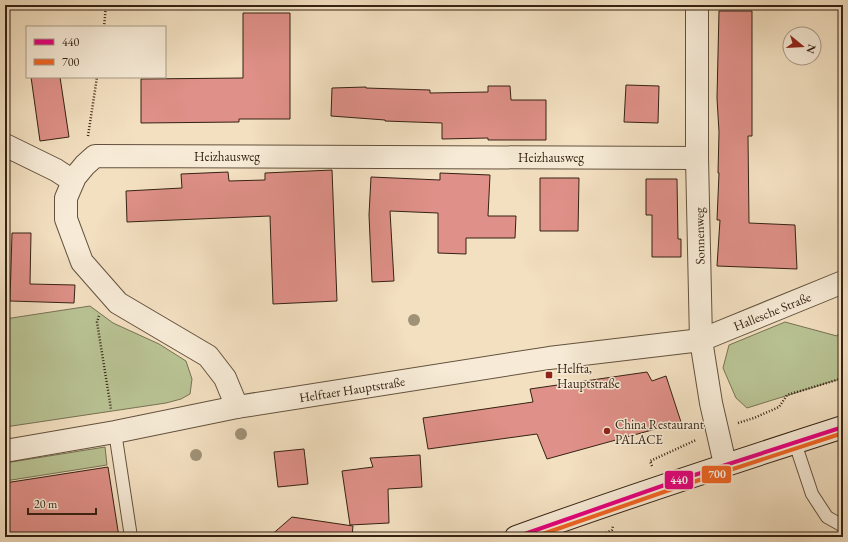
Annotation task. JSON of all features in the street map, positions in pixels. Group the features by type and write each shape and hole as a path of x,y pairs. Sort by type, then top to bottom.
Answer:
{"street":[{"name":"Sonnenweg","path":"697,5 697,158 701,340 716,430 725,464"},
{"path":"5,145 56,170 73,181"},
{"name":"Heizhausweg","path":"90,160 95,156 697,158"},
{"path":"90,160 73,181 66,198 66,219 82,262 118,302 208,356 225,378 237,407"},
{"name":"Hallesche Straße","path":"701,340 843,282"},
{"name":"Helftaer Hauptstraße","path":"5,451 114,432 237,407 549,358 701,340"},
{"path":"516,537 725,464 843,427"}],"lane":[{"path":"114,432 130,537"},
{"path":"795,443 812,494 827,517 843,526"}],"path":[{"path":"104,26 106,5"},
{"path":"90,160 88,137 97,78"},
{"path":"105,288 97,322 114,432"},
{"path":"716,430 754,418 779,407 787,395 843,378"}],"green space":[{"path":"90,306 113,323 159,344 186,361 192,379 190,394 181,399 166,403 5,427 5,319"},
{"path":"785,322 837,336 843,326 843,378 747,408 736,398 723,368 729,345"},
{"path":"105,447 107,465 5,481 5,463"}],"building":[{"path":"719,11 752,11 752,136 748,136 749,223 795,225 797,269 717,266 720,220 717,220 719,173 717,98"},
{"path":"243,13 290,13 290,119 239,119 239,122 141,123 141,79 243,78"},
{"path":"31,78 60,78 69,137 40,141"},
{"path":"626,85 659,86 658,123 624,122"},
{"path":"488,86 510,86 511,100 546,100 546,140 488,140 488,138 442,139 442,123 385,121 331,116 332,88 366,87 430,90 430,93 488,92"},
{"path":"332,170 337,301 273,304 270,216 127,222 126,191 182,188 181,174 228,172 229,181 265,180 265,173"},
{"path":"440,173 490,175 488,216 516,216 515,238 466,238 466,254 438,253 438,213 390,211 394,281 372,282 369,215 371,177 440,180"},
{"path":"540,178 579,178 578,231 540,231"},
{"path":"646,179 677,179 678,239 681,239 681,257 652,257 652,215 646,215"},
{"path":"12,233 31,233 30,284 75,285 74,303 10,301"},
{"path":"647,372 652,381 666,376 681,422 547,459 537,434 428,449 423,418 533,402 530,389"},
{"path":"304,449 308,484 278,487 274,452"},
{"path":"420,455 422,487 388,489 389,523 350,525 342,471 373,467 370,458"},
{"path":"108,467 119,537 5,537 5,483"},
{"path":"292,517 353,526 352,537 269,537"}],"transit line":[{"name":"440","path":"516,537 679,480 843,427"},
{"name":"700","path":"534,537 681,486 843,433"}],"place":[{"name":"Helfta, Hauptstraße","path":"549,375"},
{"name":"China Restaurant PALACE","path":"607,431"}]}
